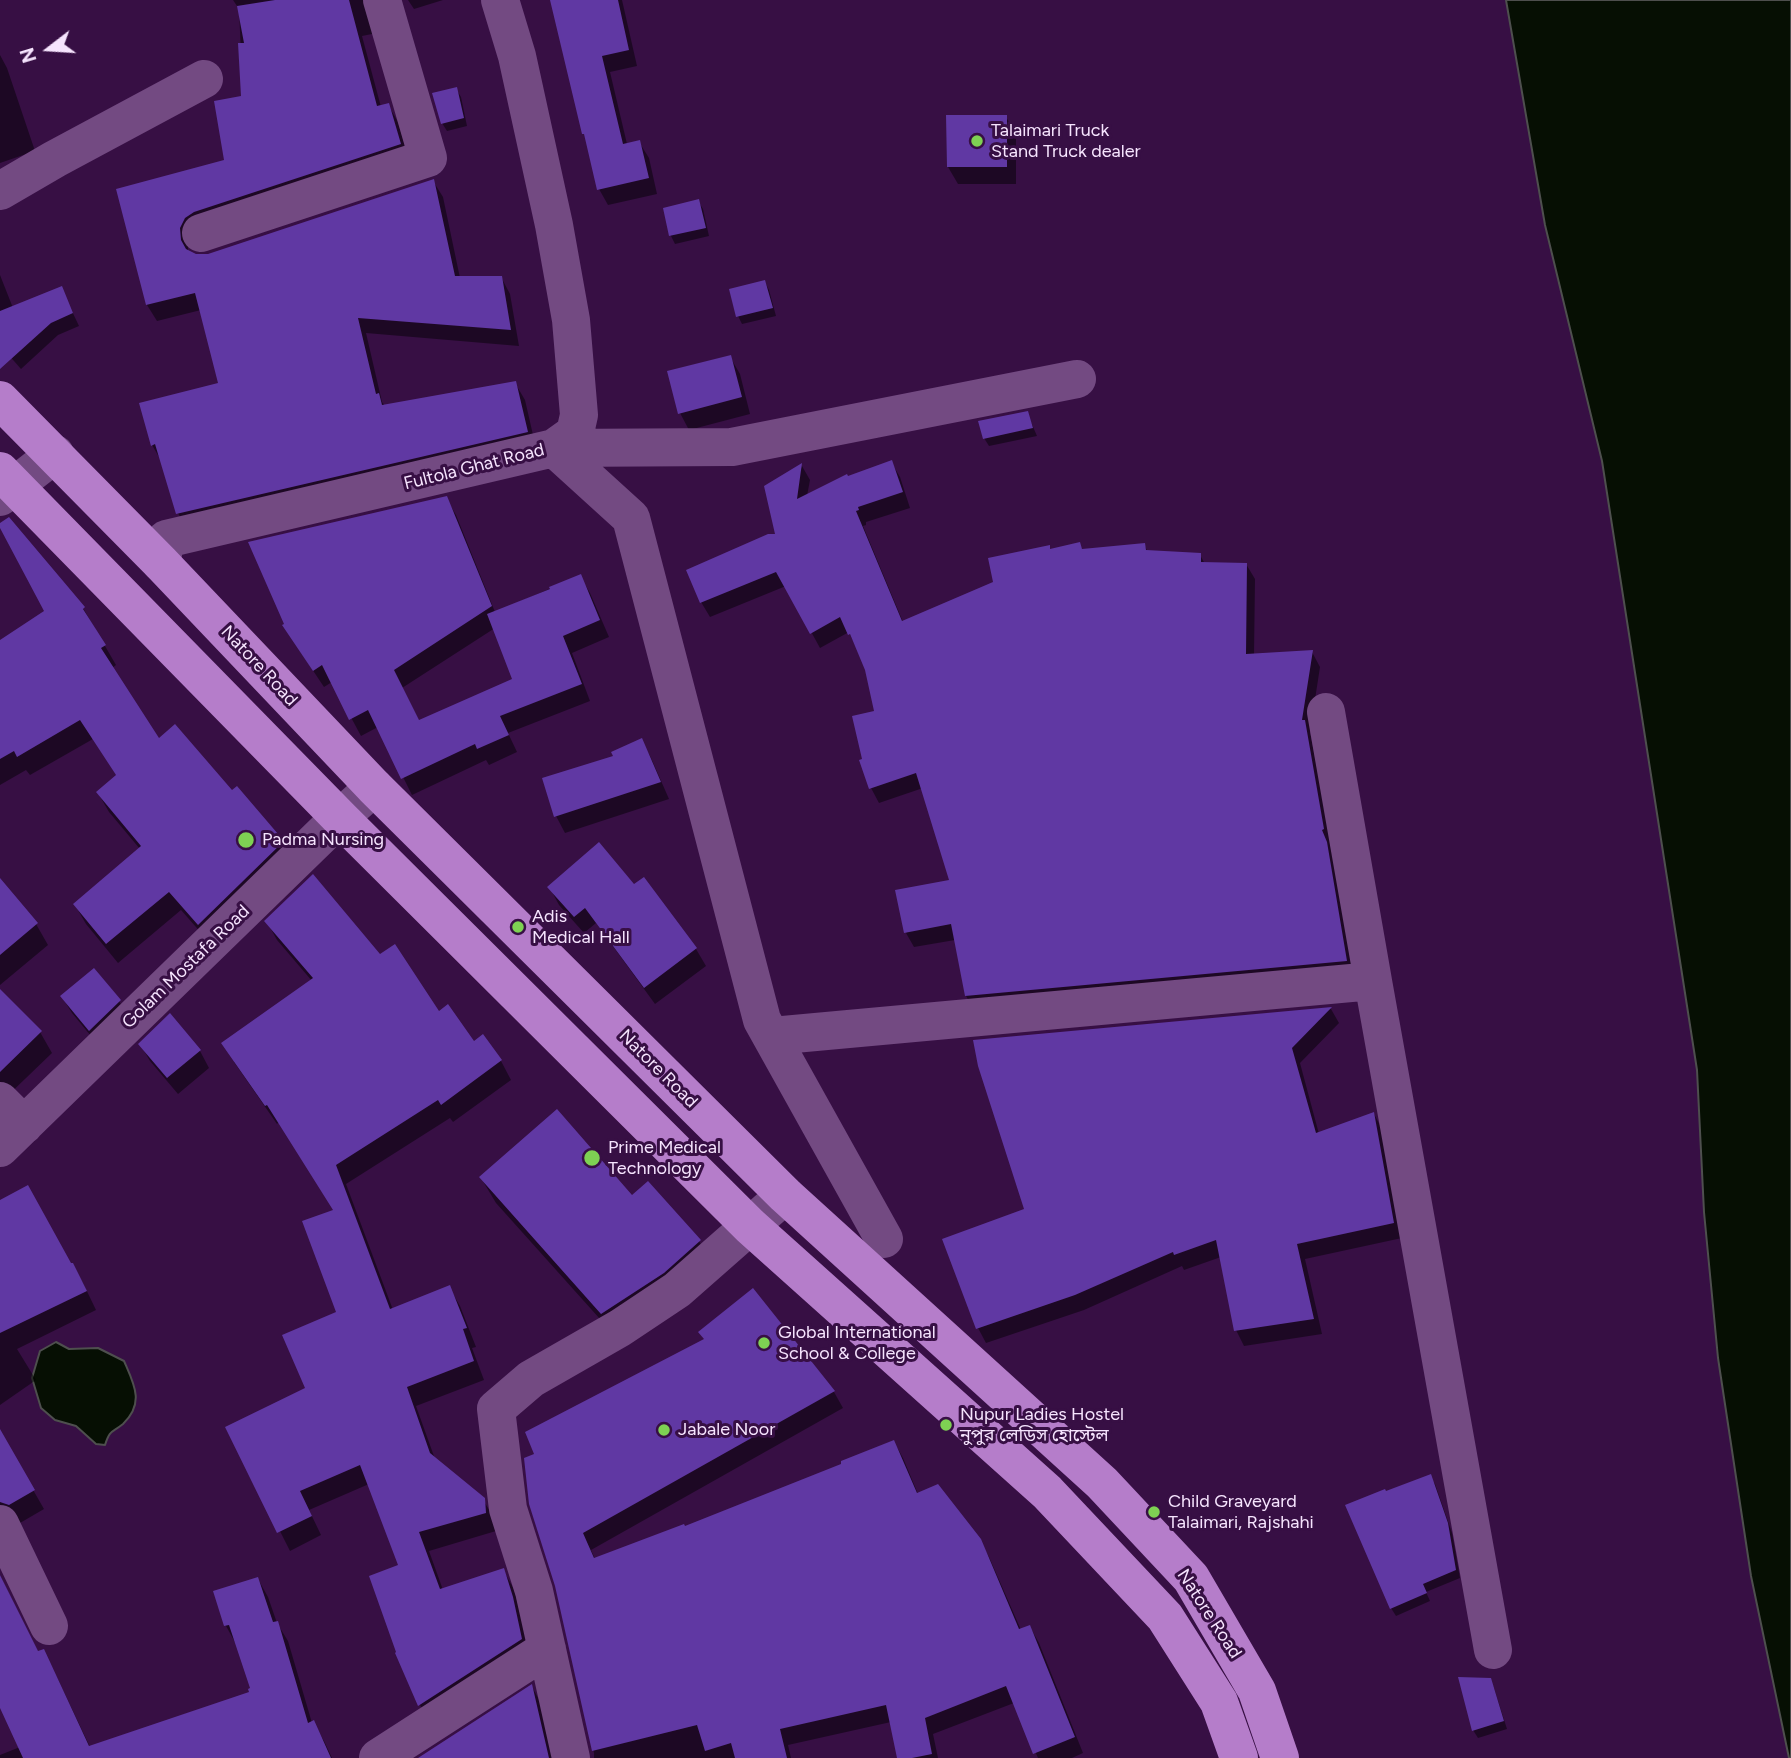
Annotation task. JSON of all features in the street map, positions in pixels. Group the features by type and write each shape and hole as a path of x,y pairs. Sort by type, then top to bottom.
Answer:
{"highway":[{"name":"Natore Road","path":"0,400 161,563 374,787 785,1195 1102,1483 1191,1578 1257,1691 1280,1758"},
{"path":"5,485 750,1226 1047,1492 1165,1617 1219,1702 1239,1758"}],"street":[{"path":"201,233 428,158 382,0"},
{"name":"Fultola Ghat Road","path":"161,563 166,539 554,448 575,433 579,415 570,320 554,225 517,56 500,0"},
{"path":"0,191 204,79"},
{"path":"554,448 732,447 1077,379"},
{"path":"554,448 631,519 762,1020 884,1239"},
{"path":"5,485 55,454"},
{"path":"1326,712 1493,1650"},
{"name":"Golam Mostafa Road","path":"8,1125 374,787"},
{"path":"772,1036 1373,981"},
{"path":"571,1758 534,1591 508,1509 496,1409 530,1379 620,1328 677,1290 785,1195"},
{"path":"0,1524 48,1626"},
{"path":"378,1758 547,1650"}],"shaded area":[{"path":"1506,0 1791,0 1791,1758 1751,1576 1718,1358 1704,1212 1697,1070 1602,461 1545,225"},
{"path":"56,1342 69,1349 98,1348 124,1361 134,1386 136,1401 130,1416 110,1434 105,1445 96,1444 76,1426 55,1420 41,1408 32,1378 40,1351"}],"building":[{"path":"275,0 349,0 377,106 389,103 401,144 194,212 185,218 180,228 181,240 186,249 196,254 208,254 434,179 455,276 502,276 511,330 358,318 376,394 379,393 382,405 516,381 528,432 176,514 155,444 151,446 139,403 218,383 195,293 146,305 116,189 224,160 214,101 241,96 238,43 244,43 237,6"},
{"path":"550,0 618,0 629,50 602,56 623,144 640,140 649,178 597,190"},
{"path":"457,87 464,118 441,124 432,93"},
{"name":"Talaimari Truck Stand Truck dealer","path":"946,115 1007,115 1007,167 947,167"},
{"path":"699,199 706,228 669,236 663,208"},
{"path":"765,280 773,308 736,317 729,289"},
{"path":"62,286 73,313 51,323 0,369 0,311"},
{"path":"731,355 742,397 678,414 667,371"},
{"path":"1028,411 1033,428 983,439 978,421"},
{"path":"892,460 903,492 858,507 859,510 856,511 902,621 993,582 988,558 1050,545 1050,549 1080,542 1082,549 1145,543 1146,550 1201,553 1201,562 1247,563 1246,654 1313,650 1302,720 1305,720 1324,829 1322,830 1327,842 1347,961 965,996 951,924 904,933 895,890 949,880 916,773 869,789 859,760 862,759 852,716 874,711 865,670 840,617 810,634 776,572 700,603 686,570 768,534 775,534 764,486 802,463 797,499 847,474 848,476"},
{"path":"447,496 492,606 394,670 419,720 512,679 487,614 581,574 600,620 563,636 582,684 500,716 509,735 477,749 475,744 401,779 368,710 349,720 322,665 313,671 282,625 284,624 248,542"},
{"path":"9,517 85,607 83,609 106,645 101,648 159,738 175,724 232,790 237,786 284,841 198,925 169,892 106,944 73,904 141,846 96,792 116,775 80,720 17,757 14,751 0,759 0,640 44,611 0,528 0,523"},
{"path":"642,738 661,782 554,817 542,778 613,756 611,752"},
{"path":"599,842 634,884 644,877 697,948 644,988 585,908 574,917 547,887"},
{"path":"313,874 380,954 395,944 439,1011 448,1004 474,1041 483,1034 502,1060 441,1105 438,1100 336,1165 390,1309 450,1285 467,1328 463,1329 474,1361 407,1387 430,1453 485,1498 486,1513 419,1532 440,1589 504,1568 522,1639 418,1706 395,1653 369,1576 398,1565 360,1465 300,1491 312,1516 277,1533 225,1427 305,1388 282,1335 336,1312 302,1221 333,1210 267,1105 265,1106 221,1043 313,978 264,921"},
{"path":"0,878 38,923 0,955"},
{"path":"94,968 121,1000 89,1031 60,996"},
{"path":"0,989 42,1031 0,1072"},
{"path":"1332,1007 1292,1048 1316,1133 1374,1112 1394,1223 1297,1244 1314,1319 1234,1331 1216,1240 1174,1255 1173,1252 1075,1295 976,1329 942,1239 1024,1209 978,1066 973,1040"},
{"path":"170,1013 201,1050 167,1078 138,1044"},
{"path":"557,1109 632,1195 648,1181 701,1240 664,1273 601,1314 479,1177"},
{"path":"28,1185 87,1291 0,1333 0,1200"},
{"path":"753,1288 835,1391 583,1533 594,1558 684,1524 685,1526 894,1440 917,1493 938,1484 981,1539 1019,1629 1030,1625 1075,1737 1033,1754 1006,1686 925,1718 932,1754 912,1758 897,1758 886,1705 780,1729 787,1758 735,1758 731,1743 705,1751 697,1725 592,1751 555,1586 529,1504 524,1458 534,1454 525,1432 704,1339 698,1332"},
{"path":"0,1429 35,1490 9,1505 0,1502"},
{"path":"1431,1474 1448,1523 1456,1570 1423,1584 1427,1593 1390,1609 1345,1505"},
{"path":"0,1575 38,1651 44,1649 89,1746 249,1692 250,1688 229,1625 224,1626 213,1591 258,1577 273,1622 278,1621 308,1723 314,1720 331,1758 23,1758 0,1708"},
{"path":"1458,1677 1491,1678 1504,1721 1472,1731"},
{"path":"532,1684 549,1758 418,1758"}],"place":[{"name":"Talaimari Truck Stand Truck dealer","path":"977,141"},
{"name":"Padma Nursing","path":"246,840"},
{"name":"Adis Medical Hall","path":"518,927"},
{"name":"Prime Medical Technology","path":"592,1158"},
{"name":"Global International School & College","path":"764,1343"},
{"name":"Nupur Ladies Hostel নুপুর লেডিস হোস্টেল","path":"946,1425"},
{"name":"Jabale Noor","path":"664,1430"},
{"name":"Child Graveyard Talaimari, Rajshahi","path":"1154,1512"}]}
